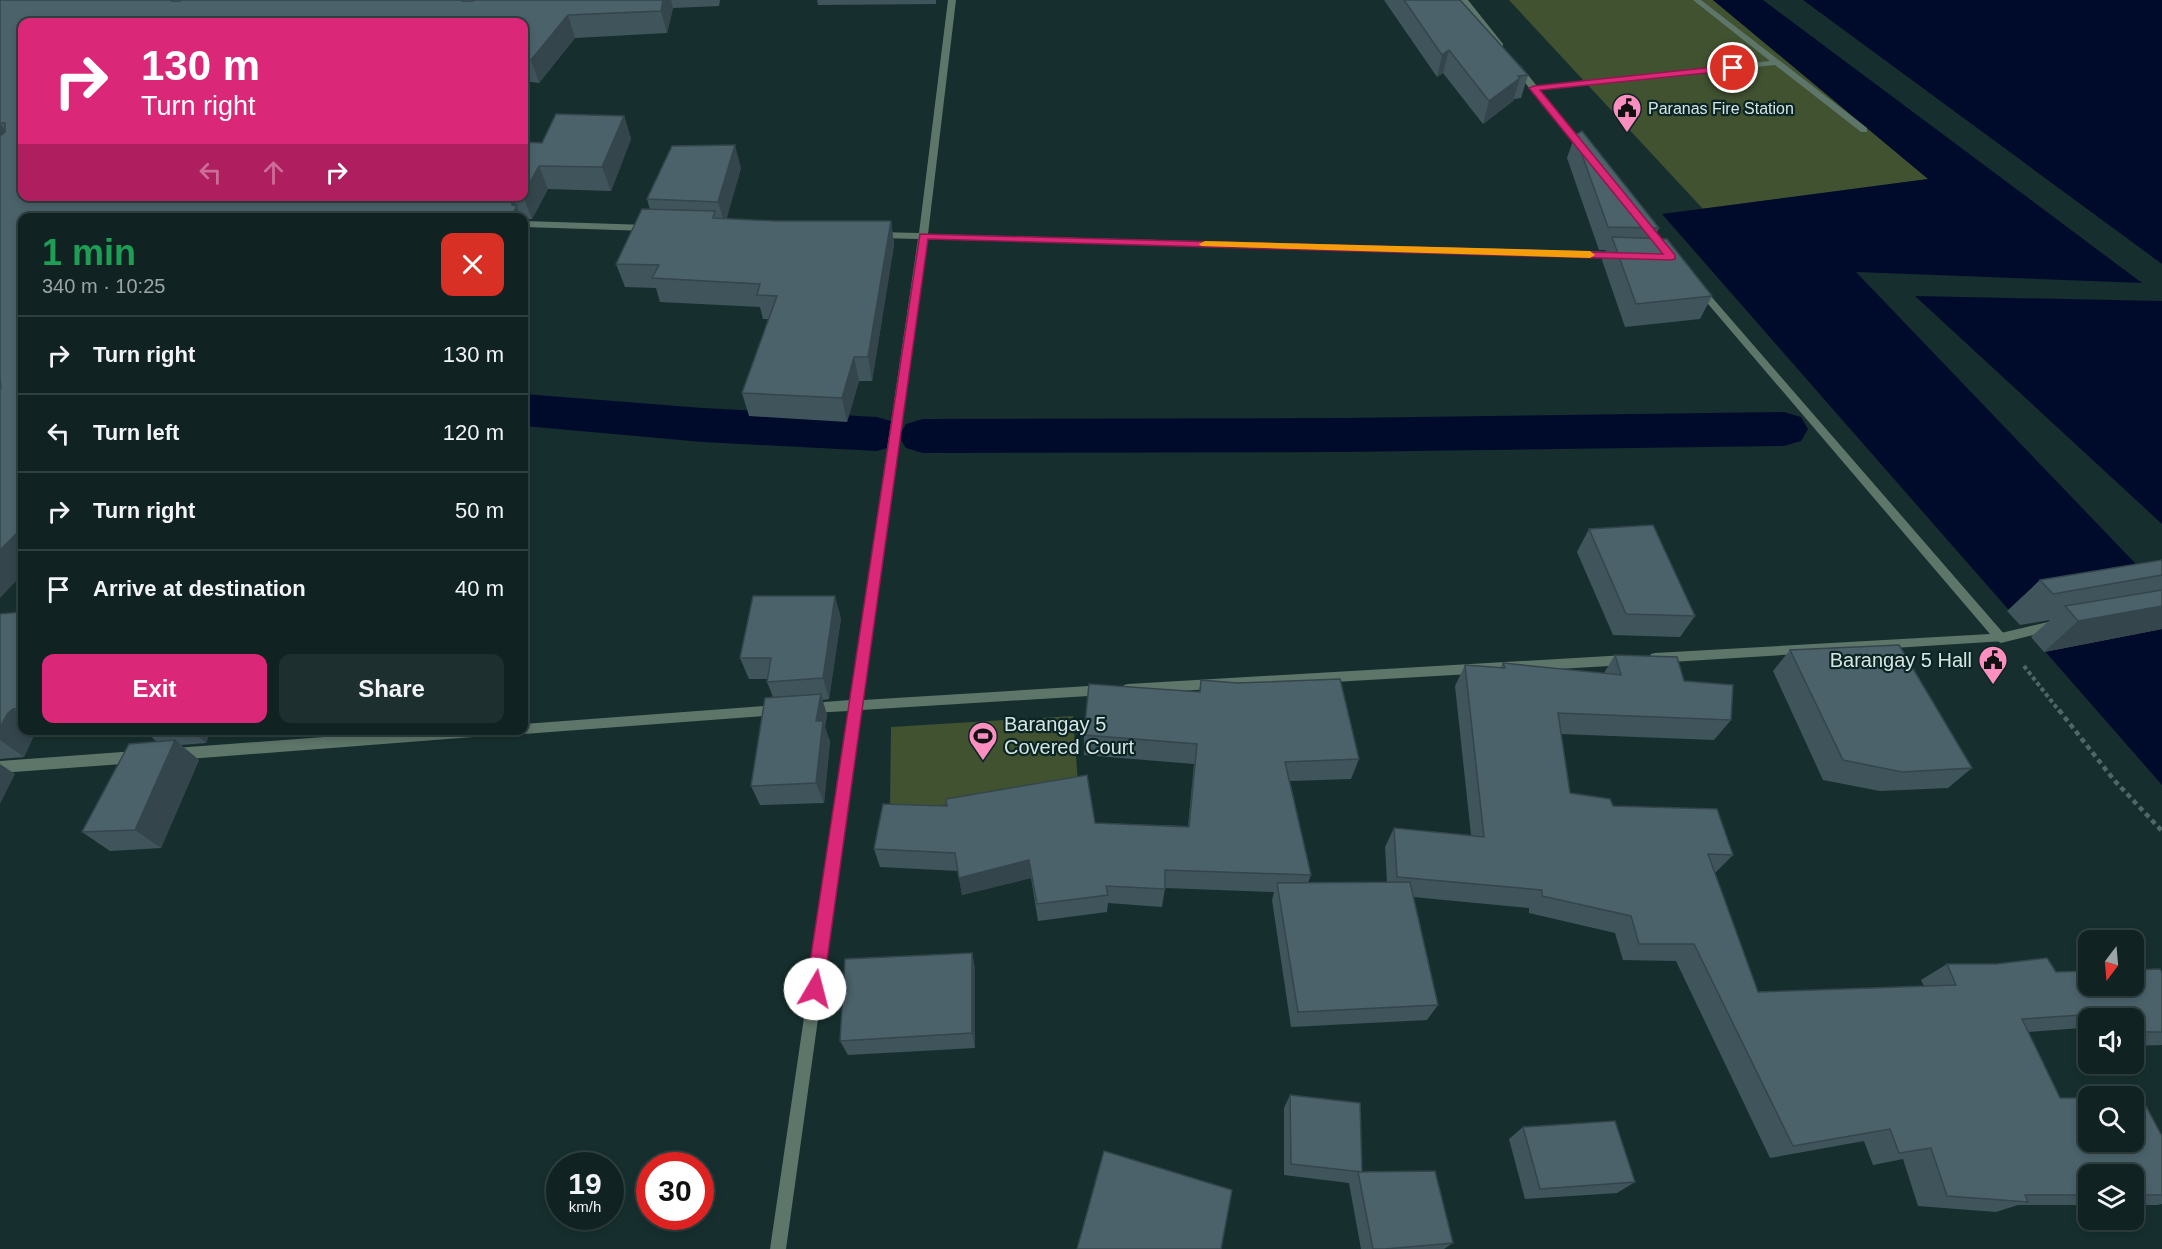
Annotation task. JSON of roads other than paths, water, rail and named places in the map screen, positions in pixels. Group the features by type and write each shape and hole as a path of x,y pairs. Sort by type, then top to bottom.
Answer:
{"street":[{"path":"778,1249 854,705 923,236 952,0"},
{"path":"1464,0 1506,53"},
{"path":"1697,0 1864,130"},
{"path":"1513,62 1592,159"},
{"path":"1534,88 1777,63"},
{"path":"528,224 653,228"},
{"path":"864,234 1624,256"},
{"path":"1695,284 2001,638"},
{"path":"528,729 854,705 2001,638 2071,623"},
{"path":"0,767 431,735"}],"water":[{"path":"1713,0 2162,0 2162,785 1662,214 1928,179"}],"waterway":[{"path":"528,410 703,425 877,434"},
{"path":"923,436 1343,435 1784,429"}],"place":[{"name":"Paranas Fire Station","path":"1627,134"},
{"name":"Barangay 5 Hall","path":"1993,686"},
{"name":"Barangay 5 Covered Court","path":"983,762"}]}
